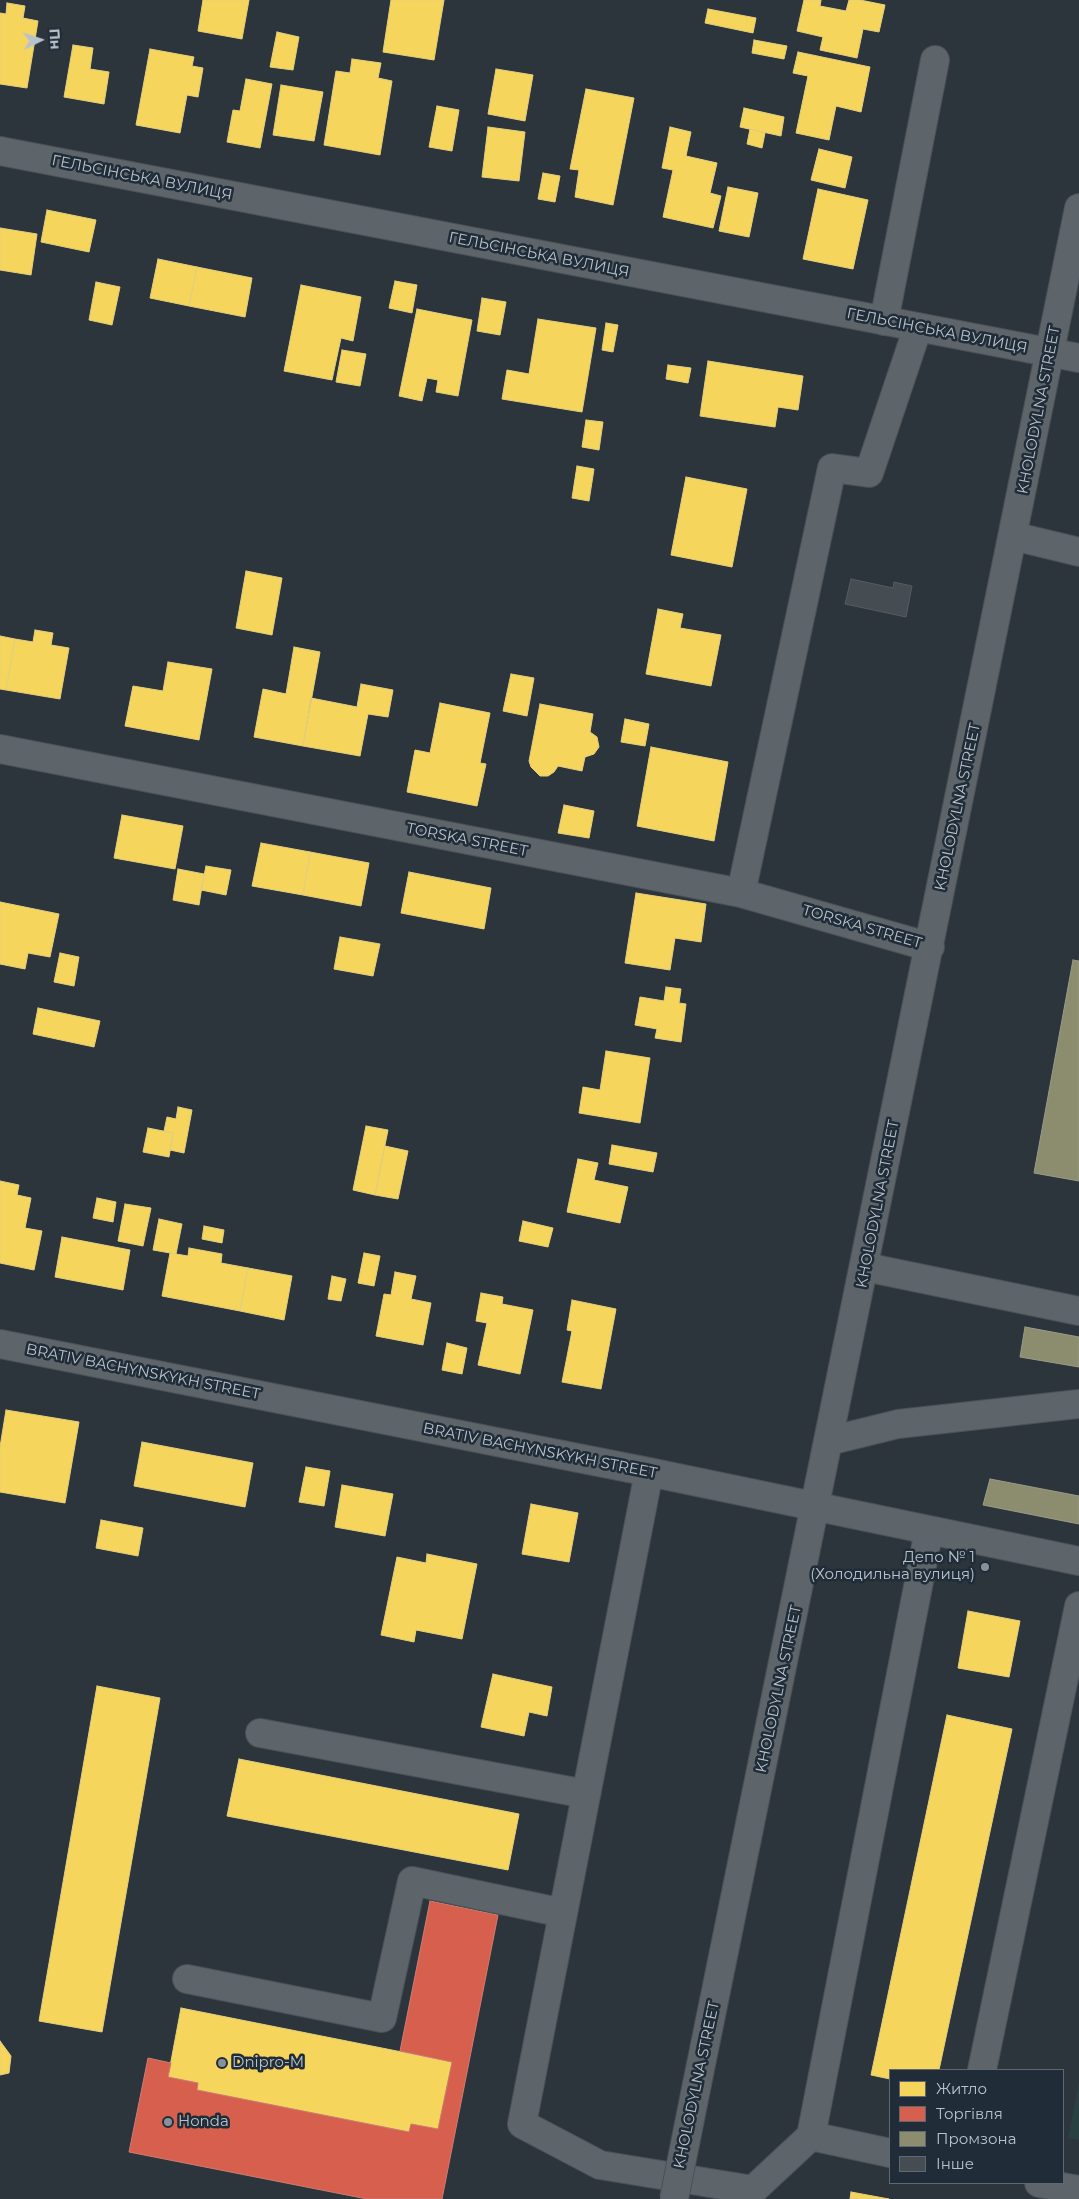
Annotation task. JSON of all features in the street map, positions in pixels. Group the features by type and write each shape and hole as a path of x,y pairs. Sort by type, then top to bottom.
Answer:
{"street":[{"path":"884,320 935,60"},
{"name":"ГЕЛЬСІНСЬКА ВУЛИЦЯ","path":"0,151 1079,358"},
{"name":"KHOLODYLNA STREET","path":"674,2199 830,1441 1079,208"},
{"path":"741,893 832,468 869,472 918,327"},
{"path":"1014,536 1079,552"},
{"name":"TORSKA STREET","path":"0,750 741,893 930,946"},
{"path":"865,1267 1079,1311"},
{"name":"BRATIV BACHYNSKYKH STREET","path":"0,1346 649,1472 1079,1561"},
{"path":"830,1441 898,1424 1079,1404"},
{"path":"649,1472 522,2124 600,2165 753,2190 811,2136 929,1530"},
{"path":"982,2069 1079,1606"},
{"path":"260,1733 586,1794"},
{"path":"187,1979 382,2018 412,1882 563,1913"},
{"path":"811,2136 889,2153"},
{"path":"1045,2184 1079,2190"}],"green space":[{"path":"1079,2083 1079,2140 1068,2138"}],"building: Житло":[{"path":"203,0 249,0 242,39 198,31"},
{"path":"391,0 444,0 434,60 383,52"},
{"path":"804,0 821,0 820,6 846,11 849,0 860,0 885,5 879,32 863,29 857,58 820,50 823,37 797,31"},
{"path":"7,3 25,6 23,18 38,21 27,88 0,84 0,13 6,14"},
{"path":"708,9 756,18 753,33 705,23"},
{"path":"277,32 299,37 293,70 270,67"},
{"path":"754,40 787,46 784,59 752,53"},
{"path":"73,45 93,48 90,69 109,72 104,104 64,97"},
{"path":"150,49 194,57 192,66 203,68 198,97 187,95 180,133 136,125"},
{"path":"798,52 870,67 861,112 836,106 829,140 796,133 808,76 793,73"},
{"path":"352,59 381,63 378,78 392,81 380,155 324,145 336,71 350,73"},
{"path":"496,69 533,75 525,121 488,114"},
{"path":"246,79 272,84 260,148 227,142 233,110 240,111"},
{"path":"281,85 323,92 314,141 273,135"},
{"path":"586,89 634,98 613,205 575,197 579,170 570,169"},
{"path":"437,106 459,110 452,151 429,147"},
{"path":"744,108 784,117 781,136 740,127"},
{"path":"488,127 525,132 519,181 482,177"},
{"path":"670,127 691,132 686,156 717,163 710,193 721,196 713,228 663,217 673,170 662,168"},
{"path":"750,129 765,133 762,148 747,144"},
{"path":"819,149 852,157 845,188 811,180"},
{"path":"543,173 560,176 555,202 538,199"},
{"path":"728,187 758,193 749,237 719,231"},
{"path":"818,189 868,200 853,269 803,259"},
{"path":"47,210 96,220 89,252 41,242"},
{"path":"0,228 37,234 31,275 0,270"},
{"path":"158,259 197,267 189,306 150,298"},
{"path":"197,267 252,278 245,317 189,306"},
{"path":"395,281 417,285 412,313 389,308"},
{"path":"96,282 120,287 112,325 89,320"},
{"path":"301,285 361,297 353,341 341,338 332,380 284,371"},
{"path":"482,298 506,302 500,335 477,331"},
{"path":"417,309 472,320 458,396 436,392 438,380 427,378 422,401 399,396"},
{"path":"538,319 596,328 582,412 502,399 507,370 529,374"},
{"path":"606,323 618,325 613,352 602,350"},
{"path":"342,350 366,354 360,386 336,382"},
{"path":"708,361 803,376 798,410 778,407 775,427 700,416"},
{"path":"668,365 691,368 688,383 666,379"},
{"path":"586,420 603,422 599,450 582,447"},
{"path":"577,466 594,469 589,501 572,498"},
{"path":"686,477 747,489 732,567 671,555"},
{"path":"246,571 282,578 272,635 236,628"},
{"path":"658,609 683,614 680,628 721,635 711,686 646,674"},
{"path":"35,630 53,633 51,645 69,648 60,699 6,690 15,639 33,642"},
{"path":"0,636 15,639 6,690 0,689"},
{"path":"294,647 320,652 303,746 254,737 263,689 286,694"},
{"path":"168,662 212,669 199,740 125,726 133,686 163,691"},
{"path":"511,674 534,678 527,716 503,711"},
{"path":"361,684 393,690 388,717 368,714 360,756 303,746 311,698 357,707"},
{"path":"440,703 490,713 480,763 486,764 477,806 407,792 415,750 430,753"},
{"path":"540,704 593,714 590,732 597,737 599,747 594,754 585,757 582,771 558,766 548,776 540,776 531,767 529,761"},
{"path":"625,719 649,724 645,746 621,742"},
{"path":"651,747 728,762 714,841 637,826"},
{"path":"564,805 594,811 589,838 558,833"},
{"path":"122,815 183,826 175,869 114,858"},
{"path":"261,843 310,852 303,895 252,886"},
{"path":"310,852 369,863 361,906 303,895"},
{"path":"206,866 231,870 226,895 201,890"},
{"path":"178,869 204,874 199,905 173,900"},
{"path":"409,872 491,888 484,929 401,913"},
{"path":"636,893 706,904 701,942 675,938 670,970 625,963"},
{"path":"0,902 59,914 50,957 28,953 25,969 0,964"},
{"path":"340,937 380,944 373,976 334,969"},
{"path":"60,953 79,957 74,986 54,982"},
{"path":"666,987 681,989 679,1003 686,1004 681,1042 655,1038 657,1029 635,1025 640,997 664,1001"},
{"path":"38,1008 100,1021 94,1047 33,1034"},
{"path":"606,1051 650,1058 640,1123 579,1113 583,1087 600,1090"},
{"path":"178,1107 192,1110 184,1153 170,1150 173,1133 164,1131 167,1117 176,1119"},
{"path":"366,1126 388,1130 375,1195 353,1190"},
{"path":"148,1128 173,1133 169,1157 143,1152"},
{"path":"612,1145 657,1153 653,1172 609,1164"},
{"path":"385,1146 408,1151 398,1199 375,1195"},
{"path":"578,1159 598,1163 594,1180 628,1187 620,1223 567,1212"},
{"path":"0,1181 19,1185 17,1195 31,1198 25,1228 42,1231 34,1270 0,1263"},
{"path":"97,1198 116,1202 113,1222 93,1218"},
{"path":"125,1204 151,1208 143,1246 118,1241"},
{"path":"159,1219 182,1224 176,1254 153,1250"},
{"path":"523,1221 553,1228 548,1247 519,1241"},
{"path":"204,1226 224,1230 222,1243 202,1239"},
{"path":"62,1237 130,1250 123,1290 55,1277"},
{"path":"189,1248 222,1254 221,1263 248,1268 240,1311 162,1296 170,1253 188,1256"},
{"path":"364,1253 380,1256 374,1286 358,1283"},
{"path":"248,1268 292,1276 284,1320 240,1311"},
{"path":"395,1272 416,1276 411,1299 431,1303 423,1345 376,1336 384,1294 391,1295"},
{"path":"332,1276 346,1279 341,1301 328,1299"},
{"path":"481,1293 503,1297 502,1304 533,1310 520,1374 478,1365 487,1323 476,1321"},
{"path":"572,1300 616,1309 601,1389 562,1382 572,1331 567,1330"},
{"path":"447,1343 467,1348 462,1374 442,1370"},
{"path":"6,1410 79,1422 65,1503 0,1492 0,1447"},
{"path":"142,1442 253,1463 245,1507 134,1486"},
{"path":"306,1467 330,1471 324,1506 299,1502"},
{"path":"342,1485 393,1494 385,1536 335,1527"},
{"path":"531,1504 578,1513 569,1562 522,1554"},
{"path":"101,1520 143,1528 138,1556 96,1548"},
{"path":"427,1554 477,1564 462,1639 416,1630 414,1642 381,1635 397,1557 426,1563"},
{"path":"968,1611 1020,1621 1009,1677 958,1668"},
{"path":"493,1674 552,1687 547,1716 529,1712 524,1736 481,1727"},
{"path":"97,1686 160,1698 102,2032 39,2021"},
{"path":"947,1715 1012,1729 939,2069 889,2069 889,2079 871,2075"},
{"path":"239,1759 519,1814 508,1870 227,1816"},
{"path":"181,2008 452,2062 438,2129 411,2124 409,2132 197,2090 198,2083 168,2077"},
{"path":"0,2041 11,2056 9,2073 0,2075"},
{"path":"851,2192 889,2199 850,2199"}],"building: Торгівля":[{"path":"430,1901 498,1915 442,2199 367,2199 129,2152 148,2058 171,2063 168,2077 198,2083 197,2090 409,2132 411,2124 438,2129 452,2062 400,2051"}],"building: Промзона":[{"path":"1073,960 1079,961 1079,1181 1034,1173"},
{"path":"1025,1327 1079,1337 1079,1367 1020,1357"},
{"path":"990,1479 1079,1496 1079,1524 983,1505"}],"building: Інше":[{"path":"851,579 893,588 894,582 912,586 906,617 845,604"}],"place":[{"name":"Депо № 1 (Холодильна вулиця)","path":"985,1567"},
{"name":"Dnipro-M","path":"222,2063"},
{"name":"Honda","path":"168,2122"}]}
